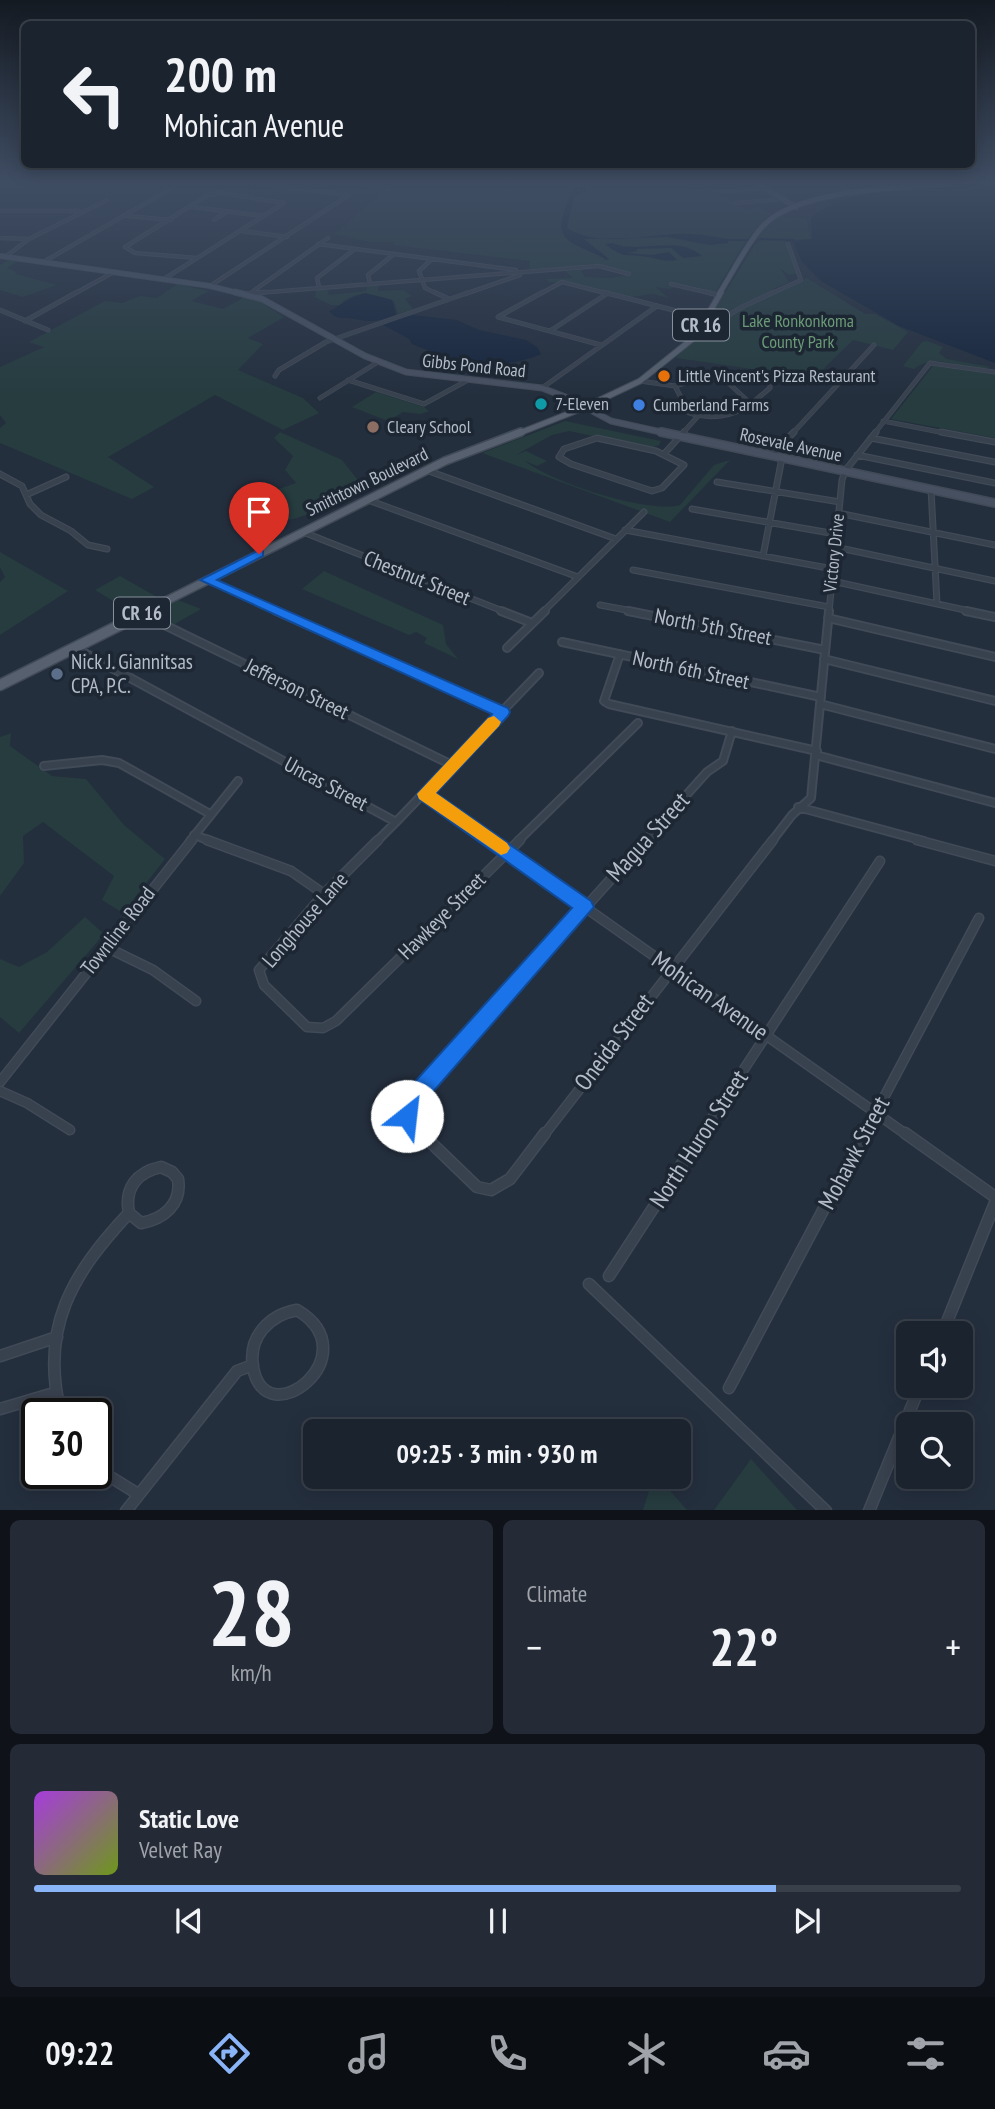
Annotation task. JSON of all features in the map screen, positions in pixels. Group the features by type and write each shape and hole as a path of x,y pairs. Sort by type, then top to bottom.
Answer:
{"main road":[{"name":"Smithtown Boulevard","path":"0,685 426,470 583,408 640,380 695,336 745,254"}],"street":[{"path":"45,261 57,254"},
{"path":"166,254 197,258"},
{"path":"164,279 203,254"},
{"path":"210,286 260,254"},
{"path":"251,293 304,254"},
{"path":"319,287 317,278 348,254"},
{"path":"370,283 368,275 393,254"},
{"path":"398,254 528,272"},
{"path":"695,336 740,308 801,280 792,254"},
{"name":"Gibbs Pond Road","path":"2,257 210,286 262,299 378,362 417,375 542,388 583,408"},
{"path":"432,259 419,271 421,280 425,288 449,299"},
{"path":"241,294 598,267 629,274"},
{"path":"25,321 114,272"},
{"path":"275,376 279,370 305,353 334,339 528,272"},
{"path":"601,345 498,317 562,282 704,318"},
{"path":"671,284 718,296"},
{"path":"550,331 608,293"},
{"path":"542,388 657,306"},
{"path":"0,310 48,330"},
{"path":"772,456 874,345"},
{"path":"320,398 378,362"},
{"name":"Victory Drive","path":"798,807 811,798 838,513 845,471 930,363 995,372"},
{"path":"640,380 675,386 709,376 770,383 770,388 743,411 698,416 689,413 675,386"},
{"path":"723,378 751,404"},
{"path":"348,380 424,404 468,380"},
{"name":"Rosevale Avenue","path":"583,408 611,421 995,503"},
{"path":"664,454 698,416"},
{"path":"883,421 995,442"},
{"path":"597,438 664,454 684,465 663,488 652,491 571,464 559,457 564,449 597,438"},
{"path":"871,438 995,462"},
{"path":"857,455 995,483"},
{"path":"763,556 782,458"},
{"path":"426,470 616,539"},
{"path":"0,474 22,486 30,504 41,515 71,531 88,545 107,549"},
{"path":"26,495 47,488 66,477"},
{"path":"717,482 840,502"},
{"path":"931,489 937,604"},
{"path":"368,500 578,577"},
{"path":"692,509 836,534"},
{"path":"507,648 644,513"},
{"path":"838,513 995,545"},
{"path":"625,530 833,569"},
{"name":"Chestnut Street","path":"303,532 532,623"},
{"path":"835,547 995,581"},
{"path":"634,570 829,607"},
{"path":"207,580 503,712"},
{"path":"832,581 995,617"},
{"name":"North 5th Street","path":"600,605 825,650"},
{"name":"Jefferson Street","path":"141,614 452,765"},
{"path":"828,618 995,657"},
{"name":"North 6th Street","path":"562,642 820,701 995,749"},
{"name":"Uncas Street","path":"75,648 396,822"},
{"path":"620,654 604,701 609,704 816,753 995,803"},
{"path":"824,659 995,701"},
{"path":"396,822 539,673"},
{"name":"Hawkeye Street","path":"336,1021 638,723"},
{"name":"Magua Street","path":"510,1178 499,1189 487,1191 477,1187 412,1125 407,1116 409,1104 707,772 727,759 732,732"},
{"path":"44,766 102,760 119,764 210,814"},
{"name":"Townline Road","path":"0,1082 238,781"},
{"name":"Mohican Avenue","path":"425,794 995,1198"},
{"path":"798,807 995,861"},
{"name":"Oneida Street","path":"510,1178 670,968 798,807"},
{"name":"Longhouse Lane","path":"336,1021 327,1028 317,1030 307,1027 264,985 259,970 324,894 396,822"},
{"path":"194,835 291,872 324,894"},
{"name":"North Huron Street","path":"609,1276 880,861"},
{"name":"Mohawk Street","path":"729,1388 979,918"},
{"path":"106,947 137,959 195,1001"},
{"path":"0,1091 27,1103 70,1130"},
{"path":"152,1168 169,1168 175,1173 179,1180 178,1198 167,1214 159,1220 141,1223 129,1213 127,1196 136,1178 152,1168"},
{"path":"947,1321 995,1203"},
{"path":"56,1398 52,1366 60,1321 77,1279 97,1246 129,1213"},
{"path":"589,1284 826,1510"},
{"path":"297,1310 307,1313 316,1321 323,1345 321,1359 307,1384 296,1392 273,1394 263,1388 253,1365 257,1337 275,1316 297,1310"},
{"path":"0,1356 57,1337"},
{"path":"126,1510 237,1371 253,1365"},
{"path":"0,1409 54,1393"},
{"path":"869,1510 915,1398"},
{"path":"112,1478 138,1494"}],"green space":[{"path":"474,254 738,254 715,293 680,285 670,289 655,287 669,298 653,294 630,297 574,283 550,282 545,279 573,278 565,271 581,270 585,277 611,278 633,274 597,265 534,271 529,268 530,261"},
{"name":"Lake Ronkonkoma County Park","path":"749,254 791,254 797,274 789,275 780,268 789,282 771,290 780,291 807,278 865,314 875,314 908,332 893,350 853,340 814,378 676,358 701,331"},
{"path":"9,260 19,261 7,268 16,274 57,285 23,297 0,290 0,265"},
{"path":"177,284 209,291 191,301 223,309 245,297 259,301 284,317 248,338 263,344 238,370 303,398 319,413 283,430 215,395 108,457 154,487 132,499 0,443 0,428 6,423 0,415 0,367 44,347 29,342 105,301 122,303 140,296 157,298"},
{"path":"379,284 378,291 403,290 412,296 405,299 413,309 398,314 394,301 365,294 352,297 339,305 331,305 315,297 316,289 327,288 329,295 366,291 368,285"},
{"path":"927,341 943,347 939,353 947,359 991,367 971,368 933,361 914,369 903,366 922,342"},
{"path":"933,366 995,374 995,438 891,419"},
{"path":"376,392 429,411 421,414 403,412 388,421 352,407"},
{"path":"565,421 661,441 659,445 650,448 569,431 552,435 516,455 526,451 547,461 537,466 525,461 538,469 577,487 624,501 665,507 680,505 714,465 730,460 670,522 482,453"},
{"path":"280,432 342,460 365,489 324,510 289,520 248,506 248,490 273,491 296,483 285,470 293,456 274,438"},
{"path":"0,552 68,591 0,635 0,582 5,577 0,567"},
{"path":"324,571 443,625 446,644 458,659 424,643 427,638 416,632 409,635 302,589"},
{"path":"120,576 157,597 128,610 95,590"},
{"path":"178,600 201,609 173,625 150,615"},
{"path":"11,733 10,746 52,776 86,779 124,825 165,859 123,913 102,900 114,876 43,822 23,836 24,863 0,896 0,737"},
{"path":"85,917 104,934 19,1033 0,1017 0,959 19,967 47,952"},
{"path":"751,1459 797,1510 714,1510"},
{"path":"649,1489 669,1489 687,1510 643,1510"}],"water":[{"path":"671,254 677,260 665,260 626,255"},
{"path":"679,254 702,256 683,258"},
{"path":"799,254 995,254 995,363 899,326 821,281 802,262"},
{"path":"365,293 392,300 396,315 366,321 338,317 329,311 350,299"},
{"path":"414,315 457,320 479,330 526,340 537,347 541,354 508,363 459,360 412,344 409,339 383,325"}],"slow traffic":[{"path":"494,722 425,794 501,848"}],"place":[{"name":"Little Vincent's Pizza Restaurant","path":"664,376"},
{"name":"7-Eleven","path":"541,404"},
{"name":"Cumberland Farms","path":"639,405"},
{"name":"Cleary School","path":"373,427"},
{"name":"Nick J. Giannitsas CPA, P.C.","path":"57,674"}],"route":[{"path":"259,554 207,580 503,712 425,794 585,907 418,1093 409,1104 407,1116"}]}
